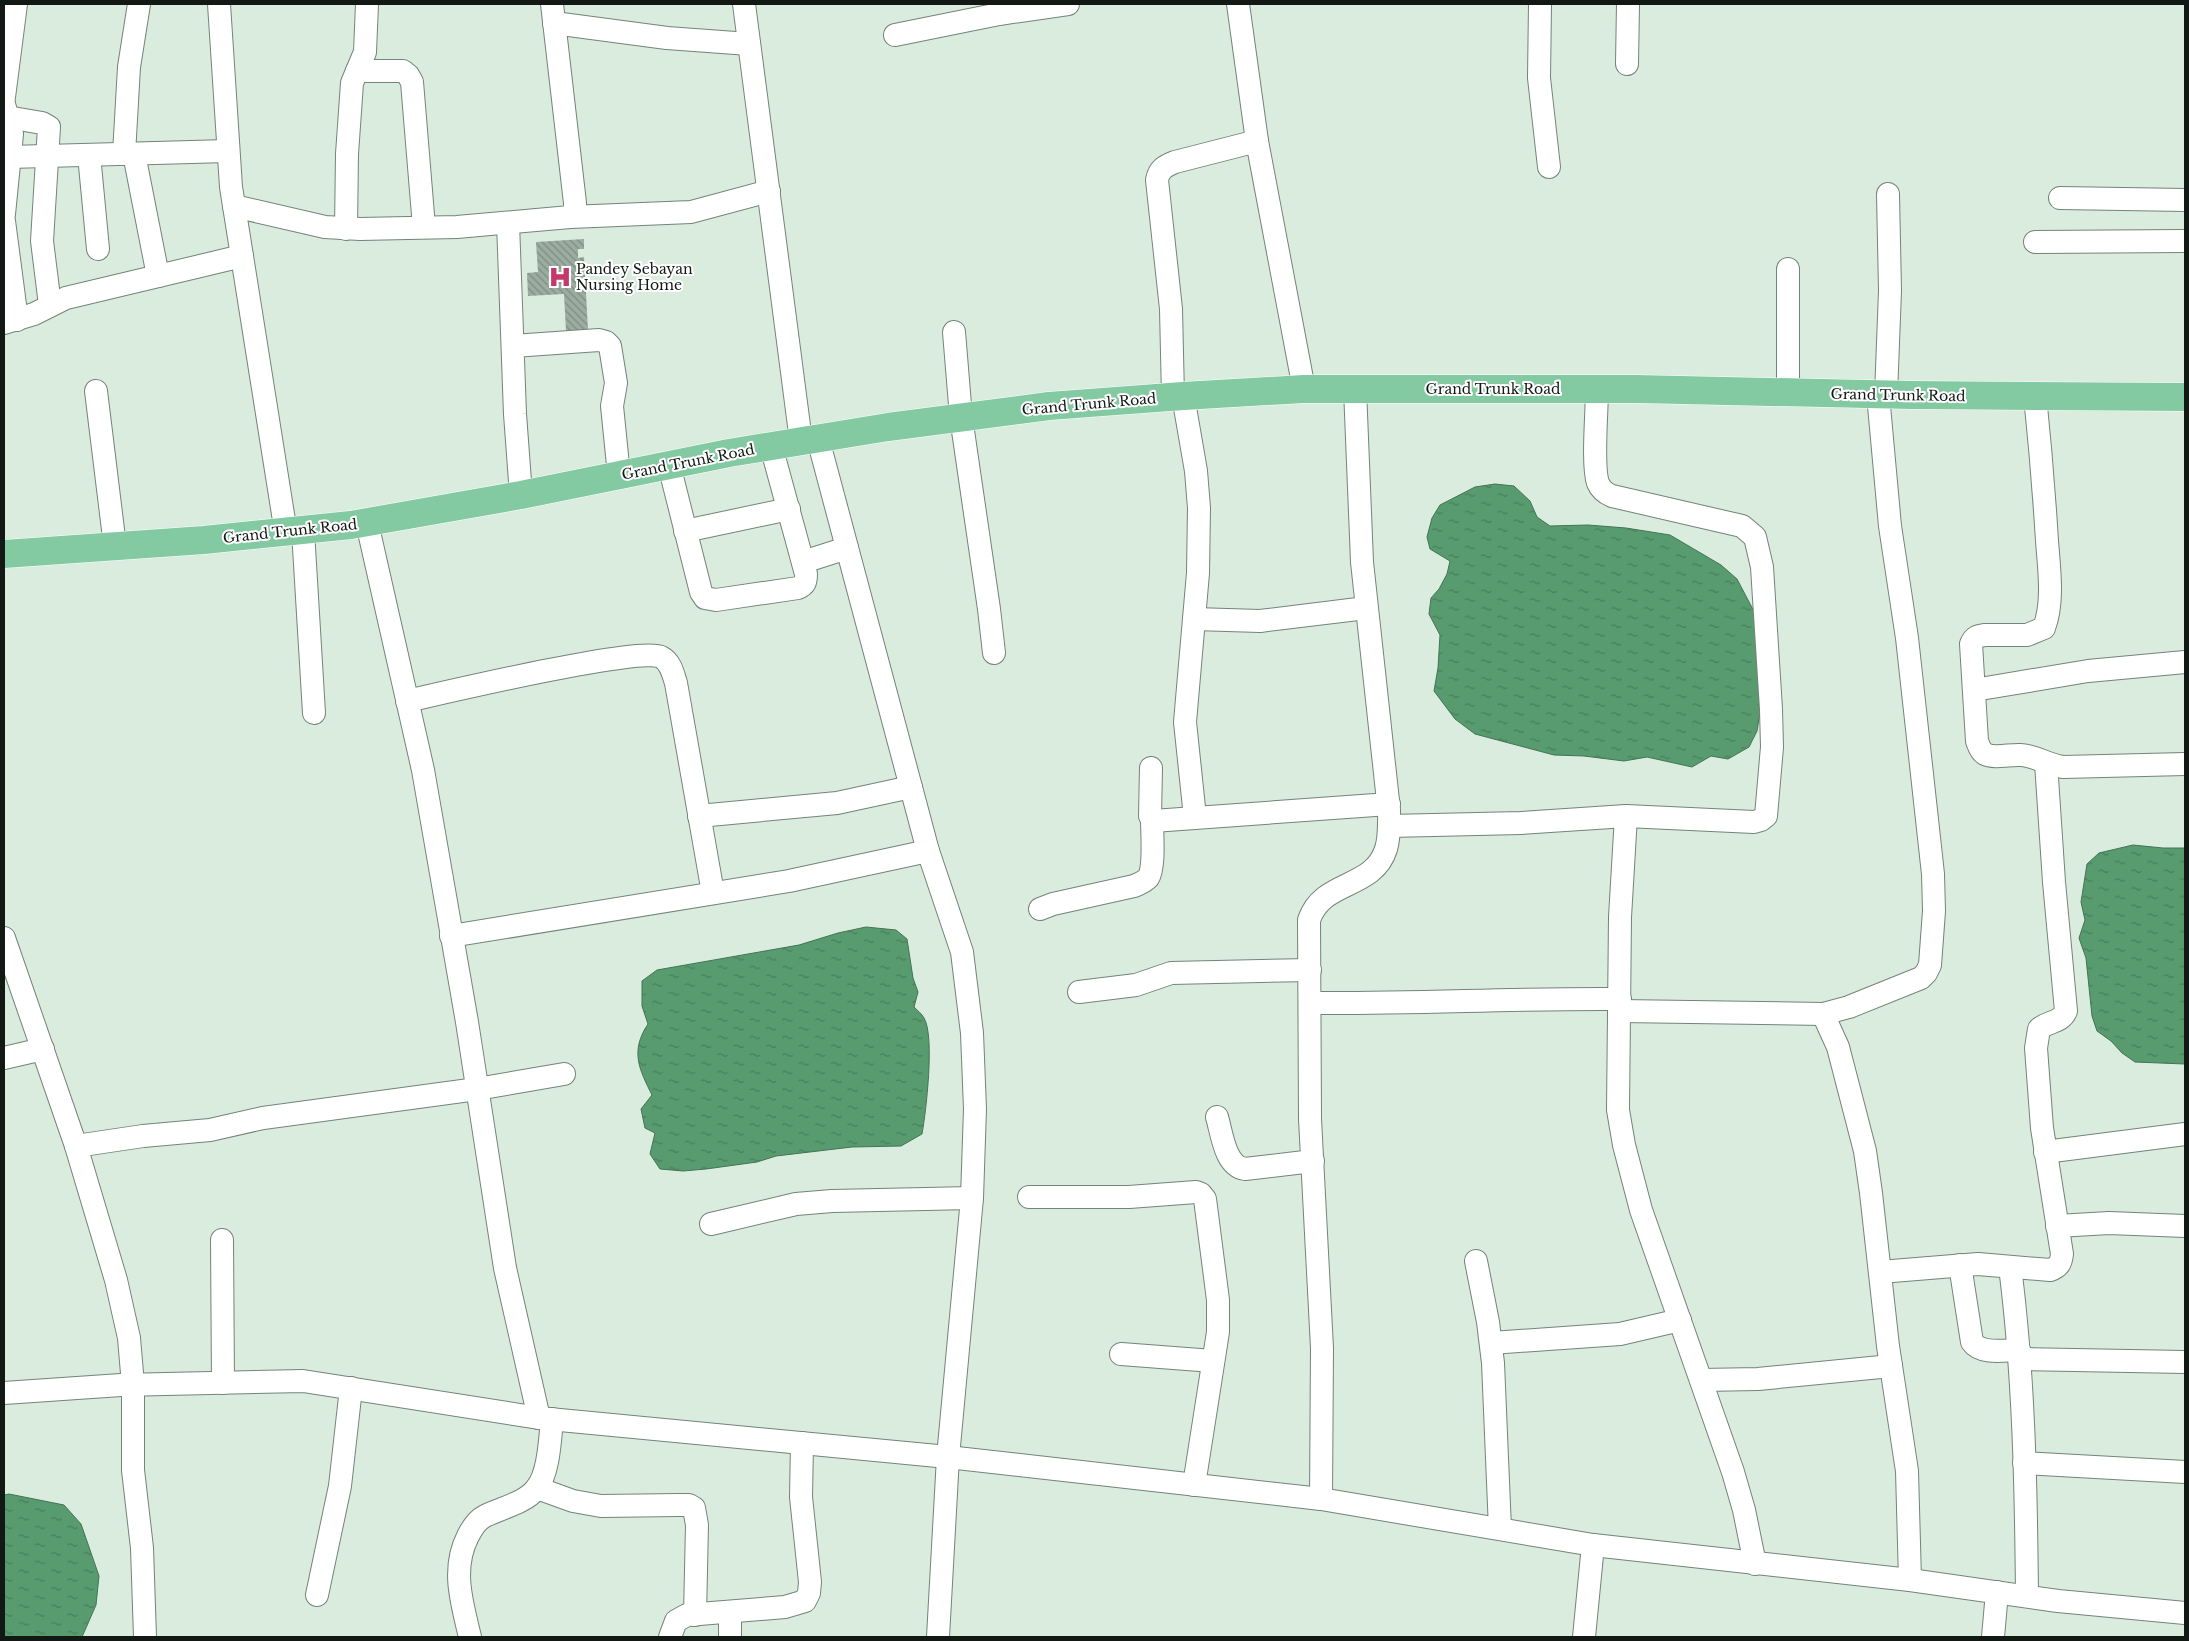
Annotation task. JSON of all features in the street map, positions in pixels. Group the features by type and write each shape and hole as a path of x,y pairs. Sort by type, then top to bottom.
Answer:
{"main road":[{"name":"Grand Trunk Road","path":"4,554 294,532 367,522 522,495 772,446 1049,406 1304,389 1597,390 1882,395 2185,397"}],"street":[{"path":"4,214 12,134 5,106 7,51 16,4"},
{"path":"139,4 130,67 129,154 158,276"},
{"path":"219,4 228,151 234,206 294,532 314,713"},
{"path":"346,229 347,154 351,91 353,77 365,52 367,4"},
{"path":"744,4 768,192 828,437 847,548 928,851 962,952 972,1033 975,1099 972,1198 948,1457 938,1637"},
{"path":"895,35 1025,7 1068,4"},
{"path":"1238,4 1258,140 1304,389"},
{"path":"1540,4 1539,78 1549,167"},
{"path":"1627,64 1628,4"},
{"path":"570,217 574,212 575,193 553,13 668,38 749,44"},
{"path":"357,71 403,71 412,82 424,227"},
{"path":"5,106 47,124 50,132 42,242 50,305"},
{"path":"1195,817 1185,722 1198,573 1199,508 1196,471 1178,397 1158,188 1159,172 1164,167 1175,162 1258,140"},
{"path":"10,157 228,151"},
{"path":"89,155 98,249"},
{"path":"234,206 326,227 346,229 424,227 508,223 570,217 691,212 768,192"},
{"path":"1310,1003 1442,1003 1531,998 1620,1005 1824,1014 1849,1007 1921,978 1926,973 1930,965 1934,911 1933,874 1907,638 1890,526 1882,395 1890,291 1888,194"},
{"path":"2060,198 2185,200"},
{"path":"4,221 10,322 34,314 66,298 242,256"},
{"path":"508,223 515,414 522,495"},
{"path":"2035,242 2185,241"},
{"path":"1788,269 1788,393"},
{"path":"954,332 961,418 994,653"},
{"path":"513,346 599,340 606,342 610,346 616,383 612,406 619,475"},
{"path":"1321,1499 1322,1348 1310,1119 1309,920 1313,908 1322,898 1365,876 1378,864 1386,850 1389,826 1389,804 1362,562 1355,389"},
{"path":"1389,826 1520,823 1626,816 1761,820 1766,816 1772,747 1772,709 1762,567 1755,537 1742,526 1612,496 1603,492 1598,482 1596,468 1597,390"},
{"path":"96,391 115,546"},
{"path":"2035,396 2043,474 2049,571 2047,618 2044,628 2034,634 1984,635 1977,636 1973,640 1971,644 1979,749 1985,754 1993,756 2022,755 2063,767 2185,764"},
{"path":"668,465 701,592 709,600 798,588 804,585 806,581 772,446"},
{"path":"685,531 789,510"},
{"path":"367,522 423,770 452,936 505,1268 546,1418 544,1475 537,1488 526,1498 483,1517 474,1526 464,1544 459,1559 459,1580 470,1637"},
{"path":"802,562 847,548"},
{"path":"1194,619 1260,621 1366,608"},
{"path":"408,701 496,680 605,661 649,654 662,657 670,666 676,683 713,893"},
{"path":"1974,690 2088,672 2185,662"},
{"path":"1880,1272 1960,1265 2040,1270 2057,1268 2061,1263 2062,1254 2045,1152 2037,1037 2039,1029 2043,1025 2059,1020 2066,1011 2054,882 2046,763"},
{"path":"1040,909 1054,904 1134,886 1148,877 1151,869 1151,768"},
{"path":"700,816 837,803 911,787"},
{"path":"1152,820 1389,804"},
{"path":"1626,816 1620,916 1618,1094 1624,1145 1641,1210 1733,1472 1744,1510 1755,1564"},
{"path":"452,936 789,881 928,851"},
{"path":"4,938 76,1146 116,1280 129,1338 133,1384 133,1470 142,1548 145,1637"},
{"path":"1079,992 1136,985 1171,973 1310,970"},
{"path":"1824,1014 1838,1047 1865,1151 1891,1366 1908,1471 1910,1580"},
{"path":"4,1058 43,1049"},
{"path":"76,1146 136,1137 210,1130 263,1118 477,1089 564,1074"},
{"path":"1217,1117 1232,1162 1238,1168 1244,1169 1313,1161"},
{"path":"2045,1152 2185,1134"},
{"path":"1029,1197 1129,1197 1196,1192 1201,1194 1208,1207 1218,1300 1218,1332 1194,1485"},
{"path":"711,1224 760,1211 823,1202 972,1198"},
{"path":"2057,1226 2109,1223 2185,1226"},
{"path":"222,1240 222,1382"},
{"path":"1476,1261 1491,1343 1500,1529"},
{"path":"1960,1265 1972,1342 1975,1347 1981,1350 2019,1355 2185,1362"},
{"path":"2010,1267 2019,1355 2027,1596"},
{"path":"1491,1343 1620,1334 1680,1320"},
{"path":"1120,1354 1213,1361"},
{"path":"1701,1380 1758,1379 1891,1366"},
{"path":"4,1393 133,1384 303,1381 546,1418 948,1457 1321,1499 1593,1545 2185,1613"},
{"path":"318,1595 340,1486 351,1388"},
{"path":"670,1637 676,1621 681,1617 797,1605 805,1601 809,1594 802,1497 802,1443"},
{"path":"2024,1463 2185,1472"},
{"path":"537,1488 573,1501 601,1506 679,1504 689,1505 694,1508 697,1525 695,1615"},
{"path":"1584,1637 1593,1545"},
{"path":"1993,1637 1997,1592"},
{"path":"730,1612 730,1637"}],"water":[{"path":"1495,484 1514,486 1530,501 1537,517 1550,526 1588,525 1626,528 1670,535 1721,565 1737,579 1759,621 1761,706 1757,731 1749,747 1728,759 1711,756 1692,767 1647,757 1624,761 1584,756 1554,755 1475,734 1455,719 1434,691 1438,668 1440,635 1429,614 1431,598 1439,589 1447,574 1450,561 1430,549 1427,537 1432,518 1440,505 1475,487"},
{"path":"2133,845 2185,848 2185,1064 2135,1062 2097,1031 2092,1016 2086,958 2079,938 2085,920 2081,902 2087,864 2099,853"},
{"path":"866,927 896,930 907,939 913,978 918,992 914,1007 924,1018 929,1041 929,1074 922,1134 901,1146 852,1147 776,1156 757,1162 706,1169 683,1171 660,1169 650,1154 655,1133 645,1128 641,1109 652,1095 643,1077 638,1060 639,1043 648,1024 642,1006 642,981 657,970 799,945"},
{"path":"9,1494 64,1505 81,1524 99,1576 96,1605 82,1637 4,1637 4,1495"}],"building":[{"path":"584,239 584,249 578,249 578,258 584,257 588,330 566,331 564,294 528,296 527,273 538,272 536,242"}],"place":[{"name":"Pandey Sebayan Nursing Home","path":"560,277"}]}
